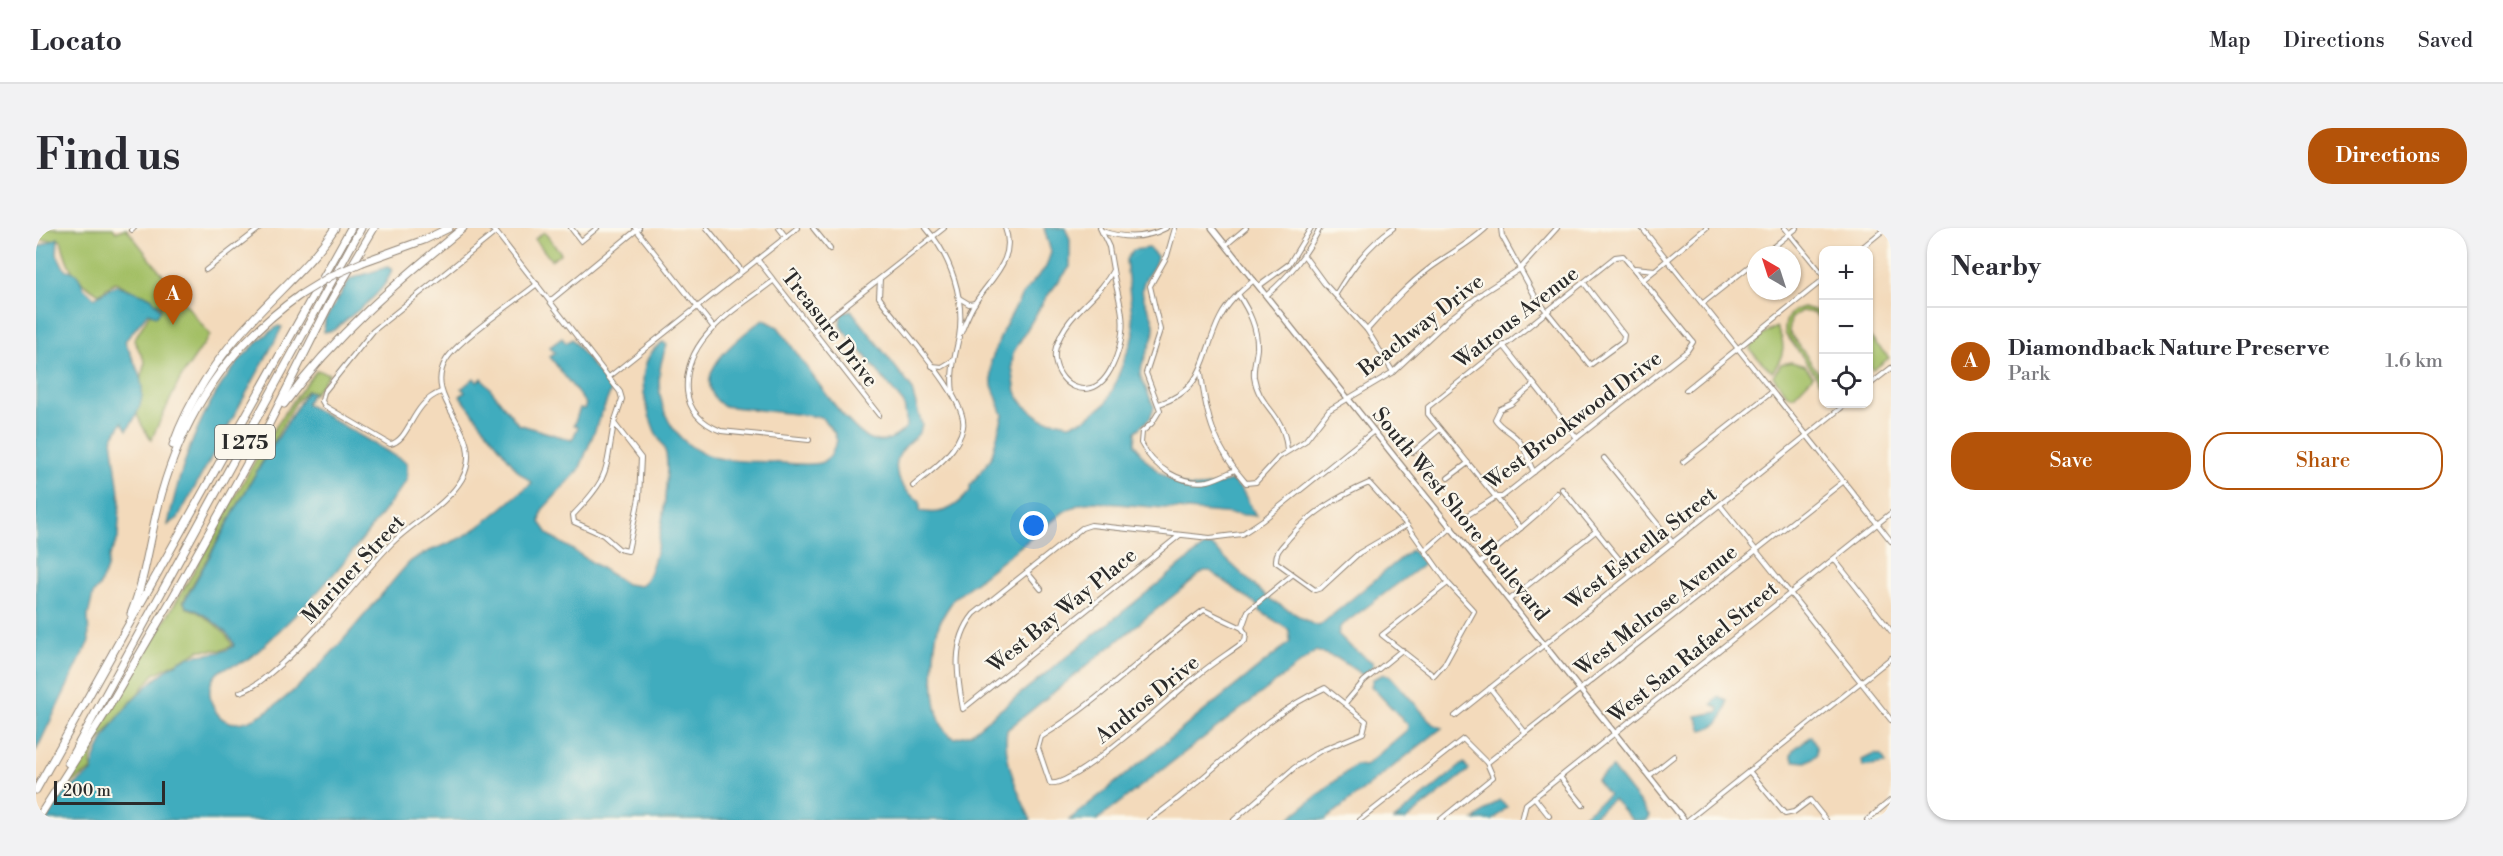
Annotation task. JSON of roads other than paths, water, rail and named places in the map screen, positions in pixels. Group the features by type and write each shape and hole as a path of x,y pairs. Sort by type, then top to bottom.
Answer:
{"highway":[{"path":"115,650 140,590 170,451 202,386 239,334 318,252 335,228"},
{"name":"I 275","path":"36,790 351,228"},
{"name":"I 275","path":"37,820 361,228"},
{"path":"37,820 107,710 173,597 268,426 332,299 374,228"},
{"path":"158,508 176,447 208,386 254,331 300,295 331,276 424,240 448,228"},
{"path":"268,426 309,371 351,324 394,284 463,228"}],"street":[{"path":"206,270 260,228"},
{"path":"490,228 495,230 609,376 622,396 614,423 605,473 593,495 573,515 573,518 574,522 603,535 619,549 628,551 639,498 641,458 614,423"},
{"path":"571,228 581,241 597,228"},
{"path":"707,228 742,271"},
{"path":"779,228 786,237"},
{"path":"609,376 797,228"},
{"path":"813,228 830,249"},
{"path":"927,228 951,270 958,298 959,338"},
{"path":"813,331 944,228"},
{"path":"954,396 953,361 959,338 975,303 1007,256 1009,246 1005,228"},
{"path":"1101,229 1119,236 1147,235 1166,228"},
{"path":"1175,228 1167,256 1150,286 1160,330 1146,373 1147,382 1160,404 1157,417 1142,432 1140,439 1144,449 1157,464 1181,479 1192,481 1211,480 1235,470 1214,437 1206,411 1201,373"},
{"name":"South West Shore Boulevard","path":"1212,228 1686,820"},
{"path":"1226,245 1246,228"},
{"path":"1259,286 1289,264 1311,228"},
{"path":"1267,296 1292,274 1305,257 1320,228"},
{"path":"1335,294 1357,260 1379,238 1393,228"},
{"path":"1367,330 1397,297 1421,276 1471,243 1486,228"},
{"path":"1501,228 1502,236 1546,312 1587,364 1594,364 1623,341 1624,335 1584,283"},
{"name":"Beachway Drive","path":"1235,470 1246,483 1256,482 1267,468 1287,451 1305,441 1329,410 1393,372 1466,306 1520,269 1557,228"},
{"path":"1642,228 1891,541"},
{"path":"1635,268 1644,279 1707,228"},
{"path":"1785,228 1819,272"},
{"path":"1775,246 1797,228"},
{"path":"1864,246 1886,228"},
{"path":"550,301 637,229 714,328"},
{"path":"1101,229 1109,247 1122,314 1122,334 1119,347 1104,379 1092,387 1075,387 1066,382 1056,367 1057,344 1074,313 1100,289 1113,270"},
{"path":"495,230 373,331 324,392 322,401 325,406 390,444 400,440 425,399 441,392 440,375 451,354 537,284"},
{"path":"1109,247 1119,236"},
{"name":"Watrous Avenue","path":"1440,429 1428,414 1430,404 1620,255 1627,257 1635,268"},
{"path":"1305,257 1367,330 1393,372"},
{"name":"Treasure Drive","path":"756,259 879,415"},
{"path":"1635,268 1655,270"},
{"path":"1702,304 1747,268"},
{"path":"880,279 879,297 954,396 963,415 963,427 957,440 937,466 913,486"},
{"name":"West Brookwood Drive","path":"1466,516 1496,497 1502,497 1687,351 1693,342 1644,279"},
{"path":"1160,404 1179,396 1201,373 1219,320 1238,294 1254,280"},
{"path":"773,281 714,328 694,352 687,373 688,397 697,415 712,427 728,433 809,440"},
{"path":"1686,390 1819,282"},
{"path":"1238,294 1253,318 1257,346 1254,376 1263,401 1280,420 1286,435 1287,451"},
{"path":"958,298 969,304 975,303"},
{"path":"1503,345 1577,438"},
{"path":"932,366 942,367 953,361"},
{"path":"1873,383 1891,368"},
{"path":"1534,384 1511,404 1500,409 1495,419 1499,426 1513,434 1521,443 1534,472"},
{"name":"Mariner Street","path":"240,692 250,689 304,644 391,544 443,501 462,478 467,461 466,437 441,392"},
{"path":"1683,462 1772,392"},
{"name":"West Estrella Street","path":"1455,716 1841,408"},
{"path":"1413,452 1440,429 1521,528"},
{"path":"1041,589 1027,572 1082,528 1091,525 1225,538 1247,531 1374,431"},
{"path":"1604,458 1672,543"},
{"path":"1448,478 1468,463"},
{"name":"West Melrose Avenue","path":"1487,763 1844,481"},
{"path":"1407,525 1359,553 1321,588 1315,590 1308,588 1276,562 1278,551 1310,516 1344,494 1370,483 1407,525 1448,583 1474,611 1444,664 1434,676 1382,635 1448,583"},
{"path":"1562,489 1632,575"},
{"path":"1480,563 1557,493"},
{"path":"1720,505 1891,720"},
{"name":"West San Rafael Street","path":"1522,820 1526,804 1534,797 1891,513"},
{"path":"1426,550 1452,527"},
{"path":"1509,600 1596,531"},
{"name":"West Bay Way Place","path":"1027,572 974,614 966,624 960,638 956,672 963,709 1180,535"},
{"path":"1834,559 1891,631"},
{"path":"1242,628 1248,611 1292,575"},
{"name":"Andros Drive","path":"1204,610 1242,628 1246,634 1245,641 1197,675 1104,754 1063,783 1053,785 1048,778 1038,747 1041,737 1099,697 1171,634 1204,610"},
{"path":"1346,702 1364,681 1402,650"},
{"path":"1686,820 1891,658"},
{"path":"1149,820 1242,742 1307,696 1325,688 1346,702 1366,721 1363,733 1320,751 1294,768 1234,820"},
{"path":"1490,688 1525,732"},
{"path":"1360,820 1463,739 1487,763 1493,777 1440,820"},
{"path":"1649,776 1674,756"},
{"path":"1749,771 1785,814 1794,812 1810,800 1826,820"},
{"path":"1560,777 1583,805"},
{"path":"1534,797 1549,816"},
{"path":"1867,820 1891,800"}],"water":[{"path":"1044,228 1065,228 1070,239 1070,267 1045,299 1013,353 1012,367 1016,392 1023,404 1042,419 1069,424 1084,420 1106,403 1134,335 1126,260 1133,250 1149,248 1157,256 1155,264 1144,281 1142,290 1153,320 1154,331 1140,375 1154,407 1150,418 1136,431 1135,444 1146,460 1162,474 1180,484 1203,487 1232,481 1242,490 1256,516 1094,502 1080,504 1065,511 954,599 943,616 938,628 933,670 936,705 946,732 955,738 970,734 1204,547 1212,546 1268,598 1319,626 1411,550 1424,564 1340,627 1338,634 1372,662 1373,666 1363,675 1337,658 1316,651 1097,820 1069,820 1290,642 1289,630 1260,611 1260,607 1210,571 1204,571 1007,730 1009,764 1031,820 47,820 66,786 71,788 93,771 103,740 115,722 144,689 175,664 189,657 218,653 234,646 222,629 200,612 187,607 184,602 256,473 307,391 312,393 306,404 407,463 407,480 350,554 304,607 254,655 216,674 210,687 211,701 227,721 252,719 282,701 346,637 411,561 473,530 491,518 532,483 518,471 460,396 465,392 462,388 474,378 477,382 482,378 518,424 572,440 578,427 574,425 580,408 584,409 586,404 550,357 555,353 550,347 562,338 566,343 572,339 611,390 579,470 542,510 540,522 549,535 626,584 640,586 647,578 653,564 662,524 666,454 650,418 643,382 647,360 663,342 667,345 660,376 663,406 668,420 688,444 702,453 727,460 821,463 830,456 837,441 834,432 821,417 723,406 713,394 710,382 712,370 730,347 763,319 778,327 836,406 860,433 875,441 895,437 907,426 904,404 840,325 841,314 851,310 911,387 922,425 918,435 900,454 897,462 898,477 907,491 920,501 920,511 942,511 954,506 970,491 970,486 991,458 1003,415 992,385 991,361 1003,330 1022,295 1046,267 1051,252"},
{"path":"58,238 57,254 65,270 77,275 94,298 116,285 151,297 161,310 156,316 148,313 125,341 140,376 142,396 140,406 127,430 122,422 112,439 120,500 118,539 109,556 99,587 93,594 88,616 89,641 36,751 36,248"},
{"path":"387,267 392,269 383,287 334,330 324,332 325,320 350,279"},
{"path":"278,326 282,327 276,339 178,518 168,525 183,469 205,414 236,365"},
{"path":"1384,674 1390,676 1433,724 1442,728 1325,820 1287,820 1355,765 1365,766 1407,730 1408,725 1371,686 1373,679"},
{"path":"1718,697 1727,701 1725,712 1716,724 1702,730 1696,716 1718,712 1719,708 1712,704"},
{"path":"1811,736 1817,747 1817,755 1806,762 1794,761 1791,756 1793,750"},
{"path":"1874,754 1882,756 1886,764 1863,767 1862,760"},
{"path":"1464,763 1469,770 1406,820 1394,820"},
{"path":"1612,768 1650,816 1647,820 1632,820 1613,799 1588,820 1578,820 1608,795 1596,780"},
{"path":"1499,800 1507,807 1493,820 1474,820"}],"place":[{"name":"Diamondback Nature Preserve","path":"173,325"}]}
